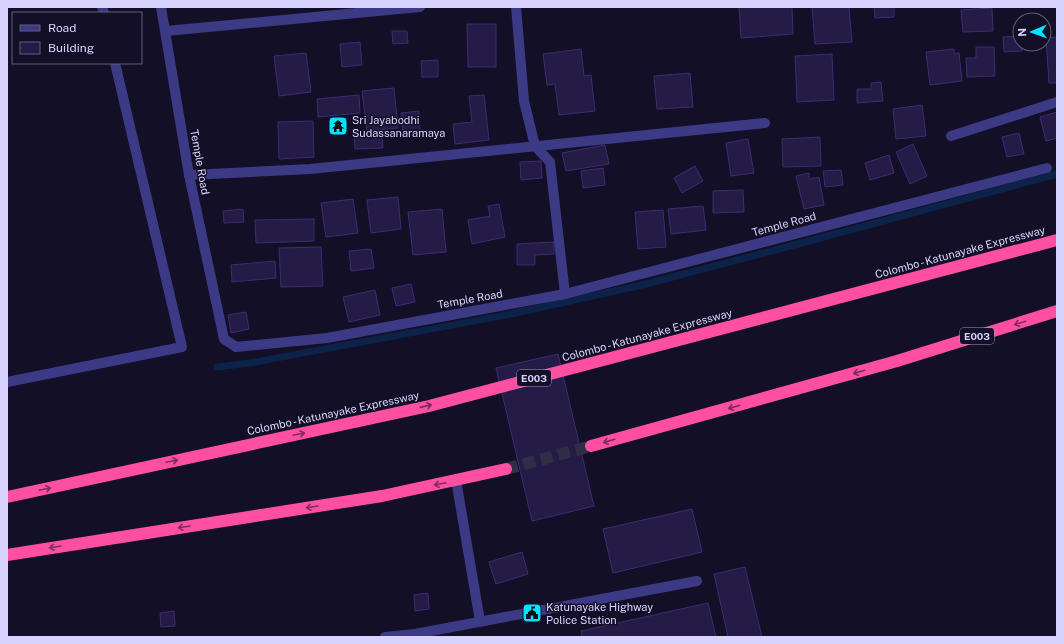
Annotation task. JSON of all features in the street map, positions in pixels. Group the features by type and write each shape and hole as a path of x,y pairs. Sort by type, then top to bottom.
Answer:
{"highway":[{"name":"Colombo - Katunayake Expressway","path":"7,497 429,406 1057,240"},
{"name":"E003","path":"591,446 897,361 1057,311"},
{"path":"7,555 382,496 506,470"}],"street":[{"name":"Temple Road","path":"161,7 189,175 224,339 236,347 327,338 565,294 1046,168"},
{"path":"166,31 420,7"},
{"path":"516,7 524,101 535,146 550,162 565,294"},
{"path":"7,382 182,347 115,64"},
{"path":"950,136 1057,102"},
{"path":"189,175 310,169 765,123"},
{"path":"456,480 480,621"},
{"path":"386,637 414,634 697,581"}],"building":[{"path":"739,7 792,7 793,34 741,38"},
{"path":"812,7 849,7 852,42 815,44"},
{"path":"874,7 894,7 894,17 875,18"},
{"path":"992,8 993,31 963,32 961,10"},
{"path":"467,24 496,24 496,67 468,67"},
{"path":"392,31 407,31 408,43 393,44"},
{"path":"1012,36 1012,52 1004,52 1003,37"},
{"path":"1052,37 1057,37 1057,83 1049,83 1047,52 1052,52"},
{"path":"360,42 362,65 342,67 340,44"},
{"path":"976,47 994,47 995,76 967,77 966,58 976,58"},
{"path":"581,49 584,76 591,75 595,111 559,115 555,84 547,85 543,54"},
{"path":"954,49 954,54 959,53 962,81 930,85 926,52"},
{"path":"306,53 311,92 279,96 274,56"},
{"path":"832,54 834,100 797,102 795,56"},
{"path":"438,60 438,77 422,77 421,61"},
{"path":"690,73 693,107 657,109 654,76"},
{"path":"881,82 883,101 857,103 857,89 871,89 871,83"},
{"path":"394,88 398,128 367,131 362,91"},
{"path":"359,95 360,113 318,117 317,99"},
{"path":"484,95 489,140 455,144 453,124 472,122 469,96"},
{"path":"922,105 926,136 896,139 893,109"},
{"path":"419,111 420,134 403,136 401,113"},
{"path":"1057,112 1057,138 1046,141 1040,117"},
{"path":"313,121 314,157 279,159 278,122"},
{"path":"1019,133 1024,154 1007,157 1002,137"},
{"path":"382,134 383,148 355,149 354,135"},
{"path":"820,137 821,166 783,167 782,139"},
{"path":"748,139 754,173 731,176 726,143"},
{"path":"913,144 927,176 910,184 896,152"},
{"path":"605,145 609,164 566,171 562,153"},
{"path":"889,155 894,173 870,180 865,163"},
{"path":"541,161 542,178 521,180 520,162"},
{"path":"695,166 703,181 682,193 674,178"},
{"path":"603,168 605,185 583,188 581,171"},
{"path":"841,170 843,185 825,187 823,171"},
{"path":"809,173 809,179 819,177 824,205 804,209 796,176"},
{"path":"743,190 744,212 713,213 713,191"},
{"path":"398,197 401,229 371,233 367,200"},
{"path":"353,199 358,233 326,237 321,203"},
{"path":"499,204 505,237 472,244 468,220 490,216 488,206"},
{"path":"703,206 706,230 671,234 668,209"},
{"path":"243,209 244,222 224,223 223,211"},
{"path":"442,209 446,252 413,255 408,212"},
{"path":"663,210 666,247 638,249 635,212"},
{"path":"314,219 314,241 256,243 255,220"},
{"path":"554,242 554,254 535,255 535,265 517,265 517,244"},
{"path":"321,247 323,286 281,287 279,248"},
{"path":"371,249 374,268 351,271 349,251"},
{"path":"275,261 276,278 232,282 231,265"},
{"path":"411,284 415,302 396,306 392,288"},
{"path":"375,290 380,315 349,322 343,297"},
{"path":"246,312 249,329 231,333 228,315"},
{"path":"558,354 594,506 532,521 496,368"},
{"path":"692,509 702,552 613,573 603,529"},
{"path":"522,552 528,574 496,584 489,562"},
{"path":"745,567 762,637 728,637 714,574"},
{"path":"428,593 429,609 415,611 414,595"},
{"path":"708,603 716,637 582,637 581,631"},
{"path":"174,611 175,626 161,627 160,613"}],"waterway":[{"path":"217,367 250,363 511,314 646,284 1057,174"}],"tunnel":[{"path":"506,469 591,446"}],"place":[{"name":"Sri Jayabodhi Sudassanaramaya","path":"338,126"},
{"name":"Katunayake Highway Police Station","path":"532,613"}]}
